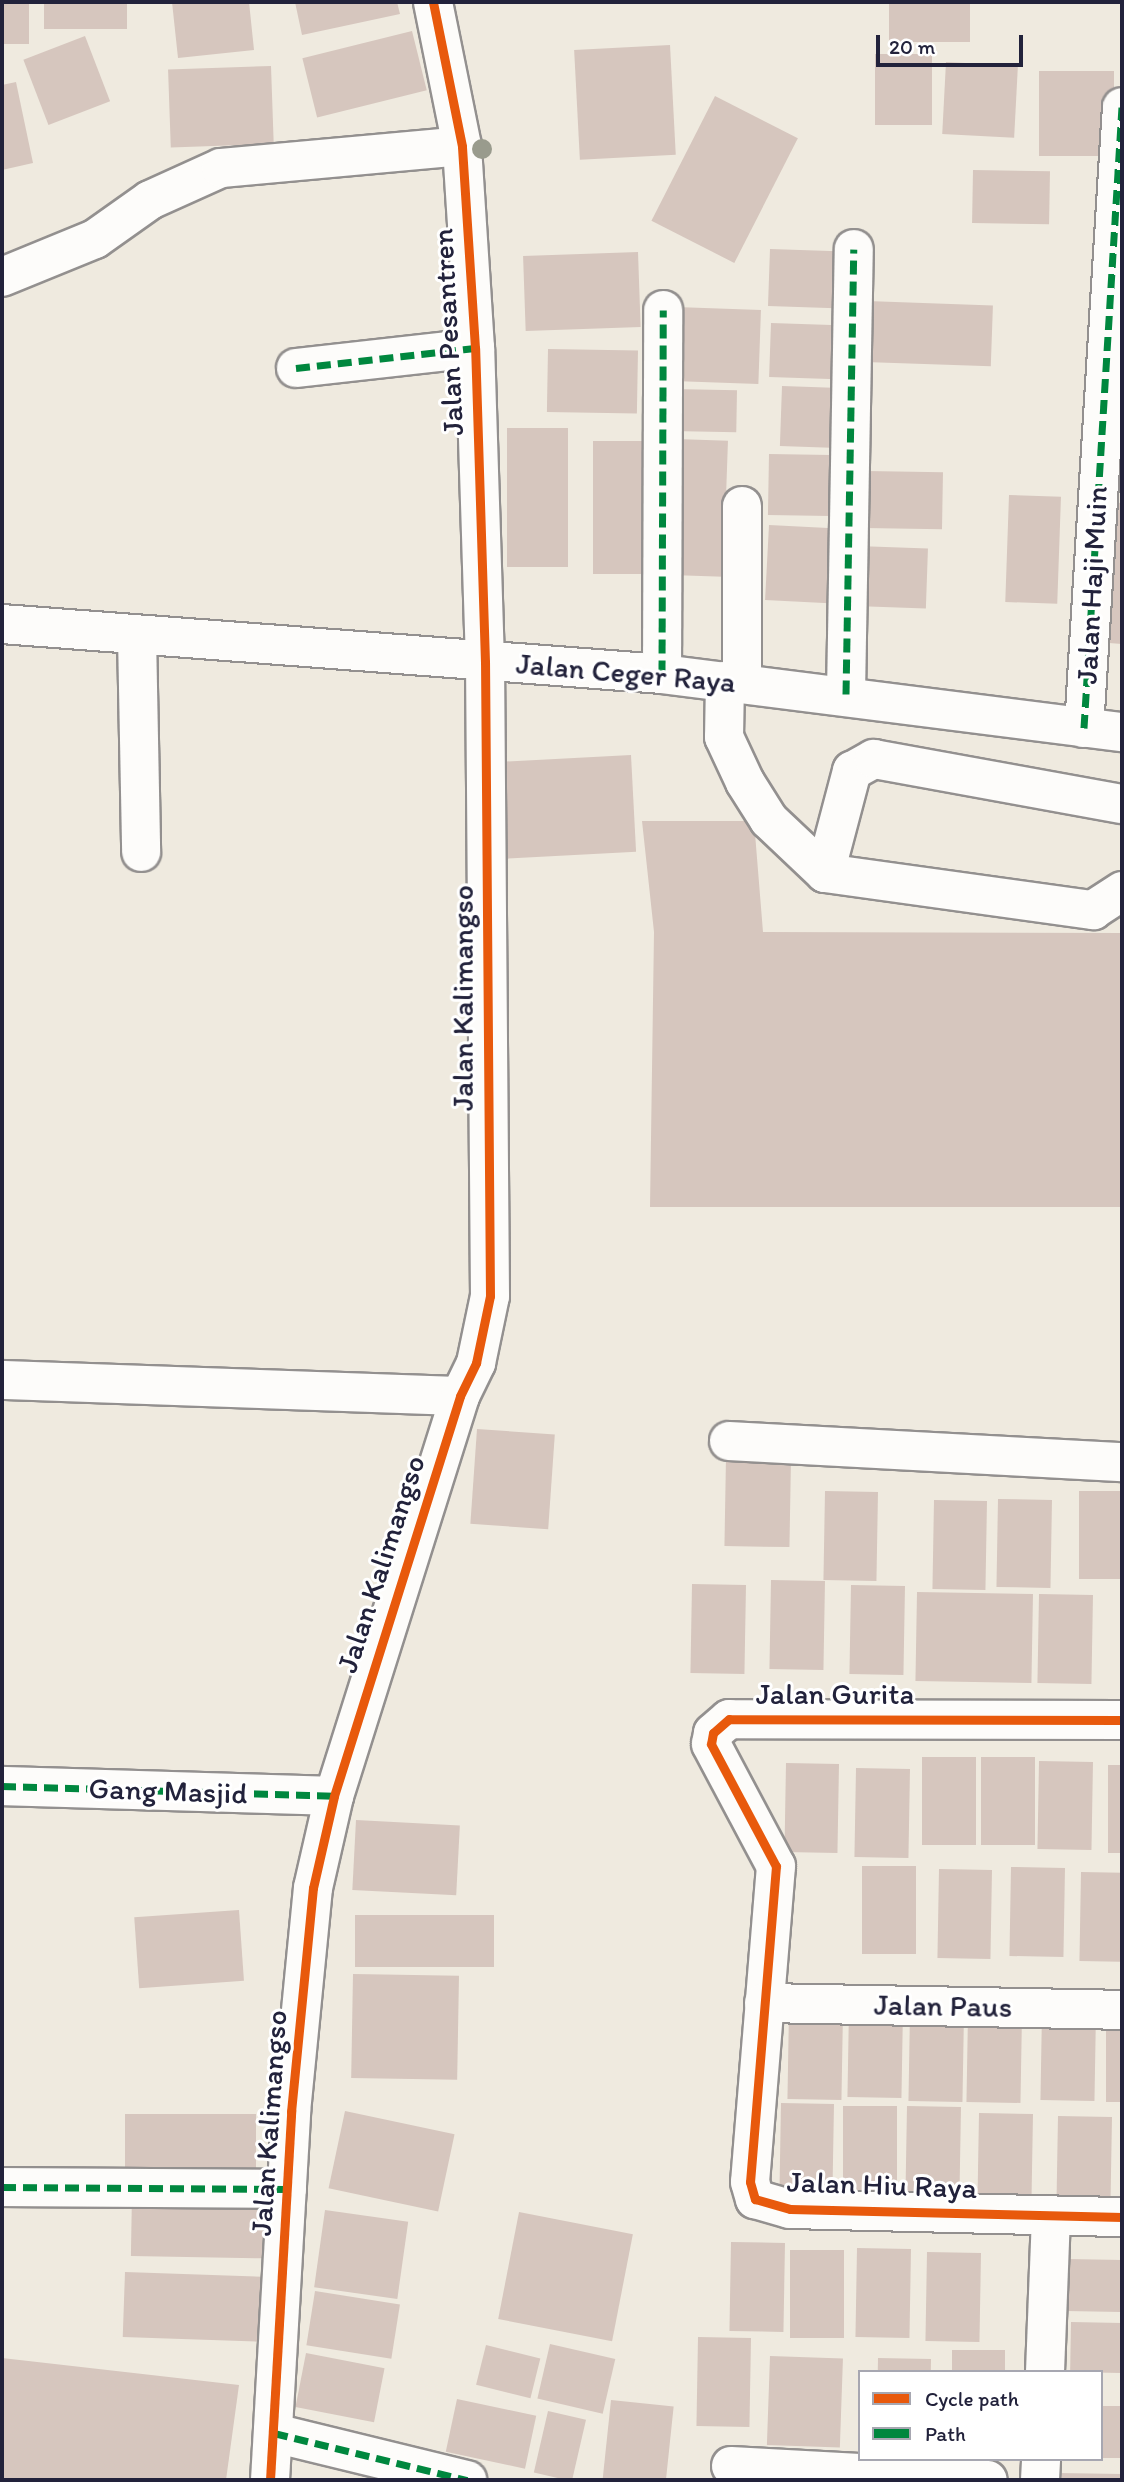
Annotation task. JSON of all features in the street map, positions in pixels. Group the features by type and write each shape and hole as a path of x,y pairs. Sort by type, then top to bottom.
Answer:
{"street":[{"name":"Jalan Pesantren","path":"433,2 462,146 475,348 485,662"},
{"name":"Jalan Haji Muin","path":"1084,728 1122,107"},
{"path":"2,277 95,239 150,200 221,168 462,146"},
{"path":"846,694 854,249"},
{"path":"662,674 663,310"},
{"path":"296,368 475,348"},
{"path":"742,506 734,682 724,737 745,782 769,820 825,873 1093,910 1122,891"},
{"name":"Jalan Ceger Raya","path":"2,624 662,674 846,694 1122,732"},
{"path":"137,635 141,852"},
{"name":"Jalan Kalimangso","path":"270,2480 287,2189 313,1888 334,1796 460,1396 487,1329 490,1296 485,662"},
{"path":"825,873 852,771 874,760 1122,804"},
{"path":"2,1381 460,1396"},
{"path":"729,1441 1122,1462"},
{"name":"Jalan Gurita","path":"764,2003 776,1866 712,1744 721,1725 748,1718 1122,1720"},
{"name":"Gang Masjid","path":"2,1786 334,1796"},
{"name":"Jalan Paus","path":"764,2003 1122,2010"},
{"name":"Jalan Hiu Raya","path":"764,2003 750,2182 755,2199 790,2209 1122,2217"},
{"path":"2,2187 287,2189"},
{"path":"1045,2370 1051,2215"},
{"path":"274,2433 467,2480"},
{"path":"1040,2480 1041,2461"},
{"path":"731,2466 988,2480"}],"building":[{"path":"2,2 29,2 29,44 2,44"},
{"path":"44,2 127,2 127,29 44,29"},
{"path":"172,2 249,2 254,50 178,58"},
{"path":"295,2 397,2 400,14 302,35"},
{"path":"889,2 970,2 970,42 889,42"},
{"path":"412,31 427,90 317,118 302,58"},
{"path":"85,36 110,101 48,125 23,60"},
{"path":"670,45 676,155 580,160 574,50"},
{"path":"875,54 932,54 932,125 875,125"},
{"path":"946,62 1018,66 1014,138 942,134"},
{"path":"271,66 274,144 171,148 168,70"},
{"path":"1039,71 1114,71 1114,156 1039,156"},
{"path":"16,82 33,163 2,170 2,85"},
{"path":"715,96 798,138 734,263 651,221"},
{"path":"973,170 1050,171 1049,224 972,223"},
{"path":"770,249 845,252 843,309 768,306"},
{"path":"638,252 641,327 526,331 523,256"},
{"path":"867,301 993,305 991,366 865,362"},
{"path":"676,307 761,310 758,384 673,381"},
{"path":"771,323 839,325 837,379 769,377"},
{"path":"548,349 638,351 637,414 547,412"},
{"path":"782,386 840,388 838,448 780,446"},
{"path":"672,389 737,390 736,432 671,431"},
{"path":"507,428 568,428 568,567 507,567"},
{"path":"676,439 728,441 723,577 671,575"},
{"path":"593,441 658,441 658,574 593,574"},
{"path":"769,454 831,455 830,516 768,515"},
{"path":"866,471 943,472 942,529 865,528"},
{"path":"1009,495 1061,497 1057,604 1005,602"},
{"path":"1105,502 1122,503 1122,644 1096,642"},
{"path":"769,525 833,528 829,603 765,600"},
{"path":"857,546 928,548 926,608 855,606"},
{"path":"631,755 636,852 501,859 496,762"},
{"path":"642,821 754,821 763,932 1122,933 1122,1207 650,1207 654,932"},
{"path":"477,1429 555,1434 548,1529 470,1524"},
{"path":"726,1457 791,1458 789,1547 724,1546"},
{"path":"825,1491 878,1492 876,1581 823,1580"},
{"path":"1079,1491 1122,1491 1122,1579 1079,1579"},
{"path":"998,1499 1052,1500 1050,1588 996,1587"},
{"path":"934,1500 987,1501 985,1590 932,1589"},
{"path":"771,1580 825,1581 823,1670 769,1669"},
{"path":"692,1584 746,1585 744,1674 690,1673"},
{"path":"851,1585 905,1586 903,1675 849,1674"},
{"path":"917,1592 1033,1594 1031,1683 915,1681"},
{"path":"1039,1594 1093,1595 1091,1684 1037,1683"},
{"path":"922,1757 976,1757 976,1845 922,1845"},
{"path":"981,1757 1035,1757 1035,1845 981,1845"},
{"path":"1039,1761 1093,1762 1091,1850 1037,1849"},
{"path":"786,1763 839,1764 837,1853 784,1852"},
{"path":"1108,1765 1122,1765 1122,1853 1108,1853"},
{"path":"856,1768 910,1769 908,1858 854,1857"},
{"path":"356,1820 460,1825 456,1895 352,1890"},
{"path":"862,1866 916,1866 916,1954 862,1954"},
{"path":"1011,1867 1065,1868 1063,1957 1009,1956"},
{"path":"939,1869 992,1870 990,1959 937,1958"},
{"path":"1081,1872 1122,1873 1120,1962 1079,1961"},
{"path":"239,1910 244,1981 139,1988 134,1917"},
{"path":"355,1915 494,1915 494,1967 355,1967"},
{"path":"353,1974 459,1976 457,2080 351,2078"},
{"path":"849,2008 903,2009 901,2098 847,2097"},
{"path":"789,2010 843,2011 841,2100 787,2099"},
{"path":"1042,2011 1096,2012 1094,2101 1040,2100"},
{"path":"910,2012 964,2013 962,2102 908,2101"},
{"path":"1106,2013 1122,2013 1122,2102 1106,2102"},
{"path":"968,2014 1022,2015 1020,2103 966,2102"},
{"path":"781,2103 834,2104 832,2193 779,2192"},
{"path":"843,2106 897,2106 897,2194 843,2194"},
{"path":"907,2106 961,2107 959,2196 905,2195"},
{"path":"345,2111 455,2134 438,2212 329,2188"},
{"path":"979,2113 1033,2114 1031,2203 977,2202"},
{"path":"125,2114 256,2114 256,2181 125,2181"},
{"path":"1058,2116 1112,2117 1110,2206 1056,2205"},
{"path":"132,2193 265,2195 264,2258 131,2256"},
{"path":"325,2210 408,2222 397,2299 314,2287"},
{"path":"519,2212 633,2234 612,2341 498,2319"},
{"path":"731,2242 785,2243 783,2332 729,2331"},
{"path":"857,2248 911,2249 909,2338 855,2337"},
{"path":"790,2250 844,2250 844,2338 790,2338"},
{"path":"927,2252 981,2253 979,2342 925,2341"},
{"path":"1067,2259 1122,2260 1121,2312 1066,2311"},
{"path":"125,2272 262,2277 260,2342 123,2337"},
{"path":"315,2291 400,2304 391,2359 306,2345"},
{"path":"1071,2322 1122,2323 1121,2373 1070,2370"},
{"path":"698,2337 751,2338 749,2427 696,2426"},
{"path":"550,2344 615,2359 603,2414 537,2399"},
{"path":"486,2345 540,2359 530,2398 476,2385"},
{"path":"952,2350 1005,2350 1005,2370 952,2370"},
{"path":"306,2353 385,2368 374,2422 296,2407"},
{"path":"770,2356 843,2359 840,2447 767,2445"},
{"path":"2,2358 239,2385 226,2480 2,2480"},
{"path":"878,2358 931,2359 931,2370 878,2370"},
{"path":"457,2399 536,2416 525,2469 446,2452"},
{"path":"611,2400 674,2407 666,2480 603,2480"},
{"path":"1103,2406 1122,2406 1122,2458 1103,2458"},
{"path":"548,2411 586,2420 572,2480 534,2472"},
{"path":"1057,2473 1122,2474 1122,2480 1056,2480"}],"marked path":[{"path":"1084,728 1122,107"},
{"path":"846,694 854,249"},
{"path":"662,674 663,310"},
{"path":"296,368 475,348"},
{"path":"2,1786 334,1796"},
{"path":"2,2187 287,2189"},
{"path":"274,2433 467,2480"}],"cycle path":[{"path":"270,2480 291,2112 313,1888 334,1796 460,1396 476,1363 490,1296 485,662 475,348 462,146 433,2"},
{"path":"1122,1720 729,1719 713,1733 711,1744 776,1866 750,2182 755,2199 790,2209 1122,2217"}]}
